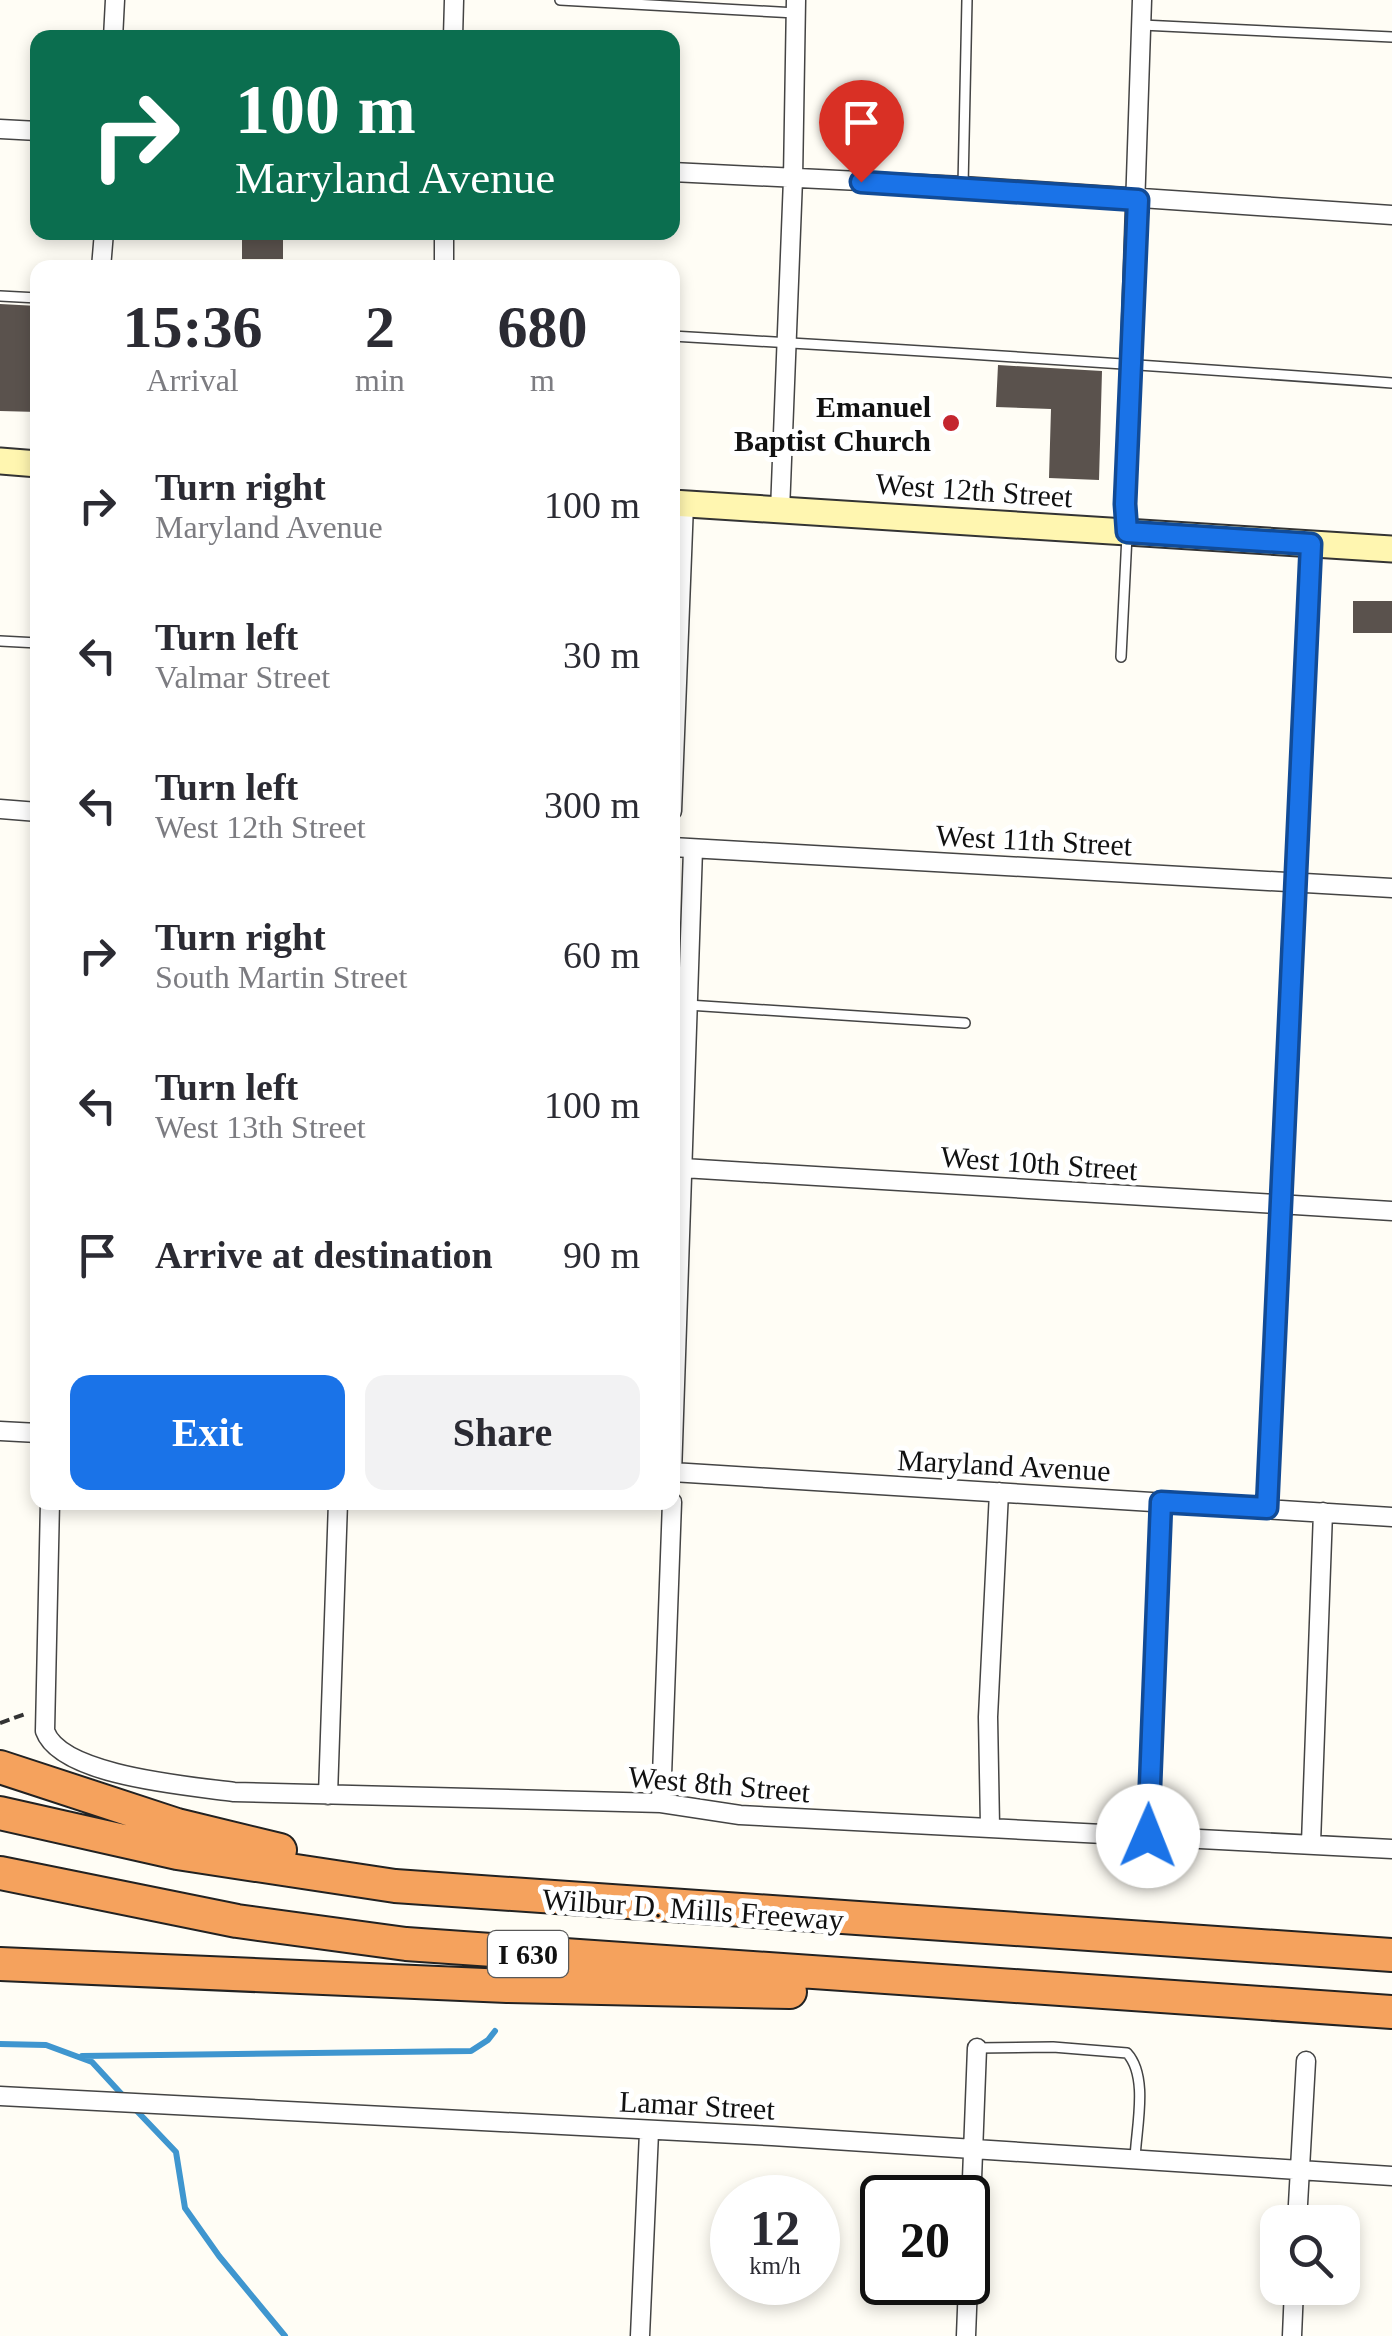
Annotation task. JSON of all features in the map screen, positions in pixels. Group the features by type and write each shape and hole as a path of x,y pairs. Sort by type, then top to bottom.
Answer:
{"highway":[{"path":"0,1767 177,1825 350,1868 474,1893"},
{"name":"Wilbur D. Mills Freeway","path":"0,1814 177,1853 395,1886 1392,1954"},
{"name":"Wilbur D. Mills Freeway","path":"0,1873 236,1921 406,1944 1392,2012"},
{"path":"0,1964 706,1992 1061,1991"}],"main road":[{"path":"0,462 30,464"},
{"name":"West 12th Street","path":"680,504 1392,549"}],"street":[{"path":"113,30 115,0"},
{"path":"453,30 454,0"},
{"path":"1127,532 1142,0"},
{"path":"780,510 796,7"},
{"path":"0,129 30,131"},
{"path":"680,172 963,186 1392,215"},
{"path":"1267,1508 1311,544"},
{"path":"0,810 30,812"},
{"name":"West 11th Street","path":"680,847 1392,888"},
{"path":"680,1251 694,848"},
{"name":"West 10th Street","path":"683,1168 1392,1212"},
{"path":"0,1431 30,1433"},
{"name":"Maryland Avenue","path":"680,1473 1392,1517"},
{"path":"990,1826 988,1717 999,1492"},
{"path":"44,1706 50,1510"},
{"path":"328,1795 338,1510"},
{"path":"661,1803 672,1510"},
{"path":"1311,1842 1323,1512"},
{"name":"West 8th Street","path":"44,1706 49,1743 73,1758 176,1785 234,1792 661,1803 740,1816 1392,1849"},
{"path":"966,2336 977,2048"},
{"path":"1298,2205 1306,2062"},
{"name":"Lamar Street","path":"0,2096 974,2148 1392,2176"},
{"path":"640,2336 649,2132"},
{"path":"1292,2336 1293,2305"}],"lane":[{"path":"560,0 796,7"},
{"path":"963,186 967,0"},
{"path":"1142,25 1392,37"},
{"path":"0,296 30,298"},
{"path":"680,336 1392,383"},
{"path":"1121,657 1127,532"},
{"path":"0,641 30,643"},
{"path":"688,1005 965,1023"},
{"path":"1148,1836 1161,1502"},
{"path":"977,2048 1127,2053 1136,2062 1138,2077 1134,2159"}],"path":[{"path":"0,1723 44,1706"}],"building":[{"path":"242,240 283,240 283,259 242,259"},
{"path":"0,304 30,306 30,412 0,411"},
{"path":"998,365 1102,371 1099,480 1049,478 1051,409 996,407"},
{"path":"1353,601 1392,601 1392,633 1353,633"}],"waterway":[{"path":"82,2056 471,2051 495,2031"},
{"path":"0,2044 46,2045 92,2062 127,2100"},
{"path":"135,2109 176,2152 185,2208 285,2336"}],"place":[{"name":"Emanuel Baptist Church","path":"951,423"}],"route":[{"path":"861,182 1138,200 1129,364 1127,532 1311,544 1267,1508 1161,1502 1148,1836"}]}
